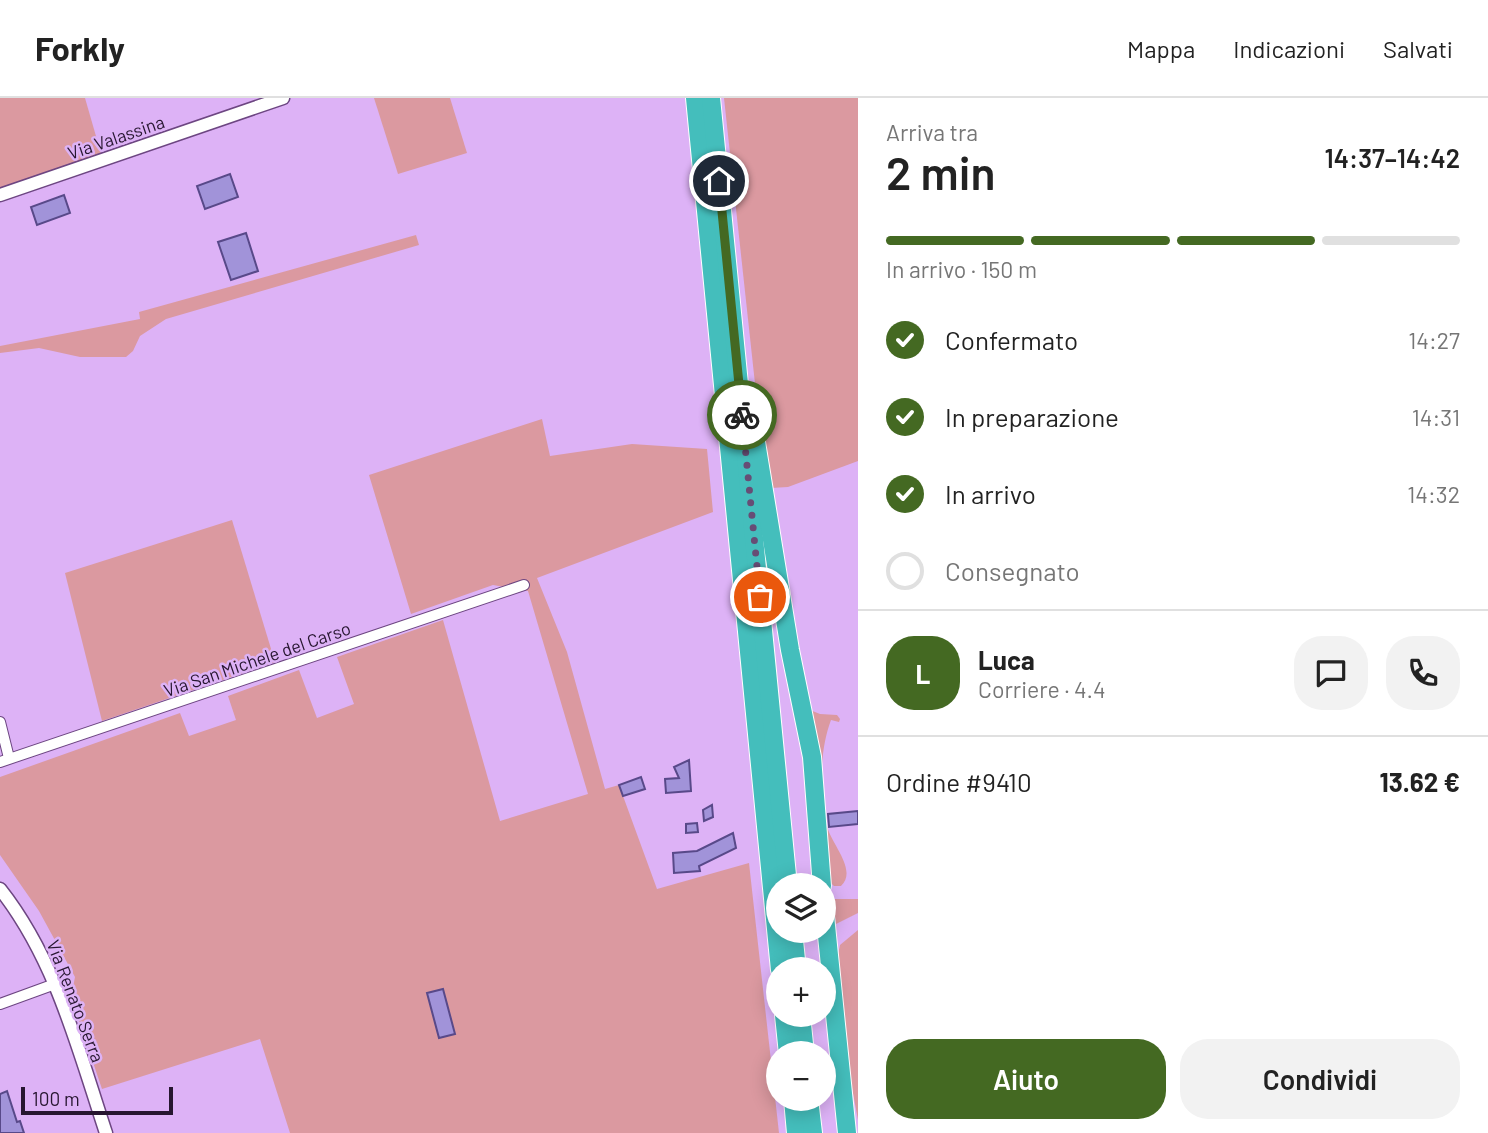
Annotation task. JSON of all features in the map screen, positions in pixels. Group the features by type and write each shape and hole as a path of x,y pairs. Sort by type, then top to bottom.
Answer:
{"highway":[{"path":"695,98 779,957"},
{"path":"711,98 787,873"},
{"path":"724,236 735,253 765,500 812,757 821,873"},
{"path":"828,943 847,1133"},
{"path":"794,1111 796,1133"},
{"path":"810,1111 813,1133"}],"street":[{"name":"Via Valassina","path":"0,195 283,98"},
{"name":"Via San Michele del Carso","path":"4,760 524,584"},
{"path":"0,722 4,760"},
{"name":"Via Renato Serra","path":"0,889 21,917 55,984 106,1133"},
{"path":"0,1004 55,984"},
{"path":"844,1105 858,1129"}],"shaded area":[{"path":"0,98 85,98 102,157 0,191"},
{"path":"374,98 450,98 467,153 398,174"},
{"path":"724,98 858,98 858,461 788,487 771,488 762,448"},
{"path":"416,235 419,245 166,319 140,336 133,351 126,357 80,357 39,348 0,353 0,346 140,319 139,312"},
{"path":"542,419 550,456 632,444 707,449 713,512 537,578 567,652 605,789 619,785 657,889 749,863 769,1041 766,1041 766,1111 777,1111 779,1133 290,1133 260,1039 102,1089 71,997 75,977 39,911 0,855 0,777 180,713 189,736 236,720 228,696 299,670 317,718 354,704 337,657 443,620 500,821 588,794 528,591 493,585 411,614 369,475"},
{"path":"232,520 275,662 102,721 65,573"},
{"path":"810,710 820,714 837,715 840,719 839,722 831,720 824,745 823,799 829,833 847,872 841,886 836,886 836,873 828,873"},
{"path":"836,899 858,899 858,913 836,924"},
{"path":"858,930 858,1120 846,1056 837,959 840,945"}],"building":[{"path":"230,174 238,197 205,209 197,186"},
{"path":"64,195 70,213 37,225 31,207"},
{"path":"246,233 258,271 231,280 218,242"},
{"path":"689,760 691,791 666,793 665,779 679,778 674,767"},
{"path":"641,777 645,789 623,796 619,785"},
{"path":"712,805 713,817 704,821 703,810"},
{"path":"858,811 858,824 829,827 828,814"},
{"path":"697,823 698,832 686,833 686,824"},
{"path":"733,833 736,848 699,866 700,871 674,873 673,853 697,851"},
{"path":"443,989 455,1034 439,1038 427,993"},
{"path":"7,1091 17,1122 20,1121 24,1133 0,1133 0,1094"}],"way so far":[{"path":"742,415 760,597"}],"route":[{"path":"719,181 742,415"}]}
